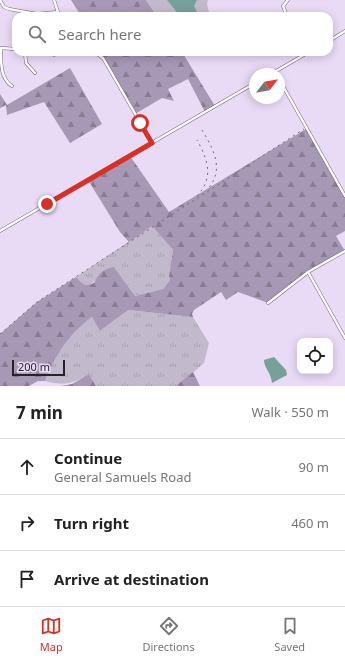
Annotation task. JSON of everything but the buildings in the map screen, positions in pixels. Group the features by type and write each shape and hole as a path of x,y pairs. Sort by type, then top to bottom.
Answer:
{"street":[{"path":"0,0 6,8 27,12"},
{"path":"54,0 58,12"},
{"path":"285,12 283,6 288,0"},
{"path":"333,38 345,31"},
{"path":"12,49 1,48 1,70 9,84 12,86"},
{"path":"25,56 26,63 34,73"},
{"path":"100,56 103,58 152,143"},
{"path":"282,68 302,56"},
{"path":"0,231 249,86"},
{"path":"285,90 345,196"},
{"path":"268,303 308,272 345,251"},
{"path":"308,272 345,338"}],"green space":[{"path":"71,0 146,0 154,12 78,12"},
{"path":"146,0 208,0 207,4 209,12 154,12"},
{"path":"101,56 184,56 215,106 205,112 188,79 168,89 174,101 162,98 135,114"},
{"path":"70,68 102,124 70,143 44,102 7,115 6,105 0,108 0,94 7,105"},
{"path":"306,129 345,196 345,231 336,236 345,251 308,272 268,303 238,292 226,300 221,292 194,310 192,314 193,317 128,310 100,331 92,317 69,338 59,353 45,381 38,381 29,386 0,386 0,334 37,302 76,277 84,284 88,285 94,283 102,272 114,267 135,296 163,289 170,280 169,276 173,250 152,226 129,242 120,232 88,180 130,156 169,212"},
{"path":"152,226 173,250 169,276 170,280 163,289 135,296 114,267 89,285 82,284 76,277"},
{"path":"128,310 193,317 209,343 204,363 178,386 96,386 89,374 73,382 63,384 45,381 64,345 83,324 92,317 100,331"},
{"path":"193,372 200,386 177,385"},
{"path":"89,374 96,386 61,386 72,384"}],"shaded area":[{"path":"167,0 197,0 194,6 197,12 177,12"},
{"path":"274,357 286,370 287,375 272,383 264,360"}],"railway":[{"path":"0,334 37,302 304,129"},
{"path":"202,130 214,152 216,160 216,175 207,190"},
{"path":"197,140 204,155 208,169 206,182 197,196"}],"route":[{"path":"47,204 152,143 140,123"}]}
